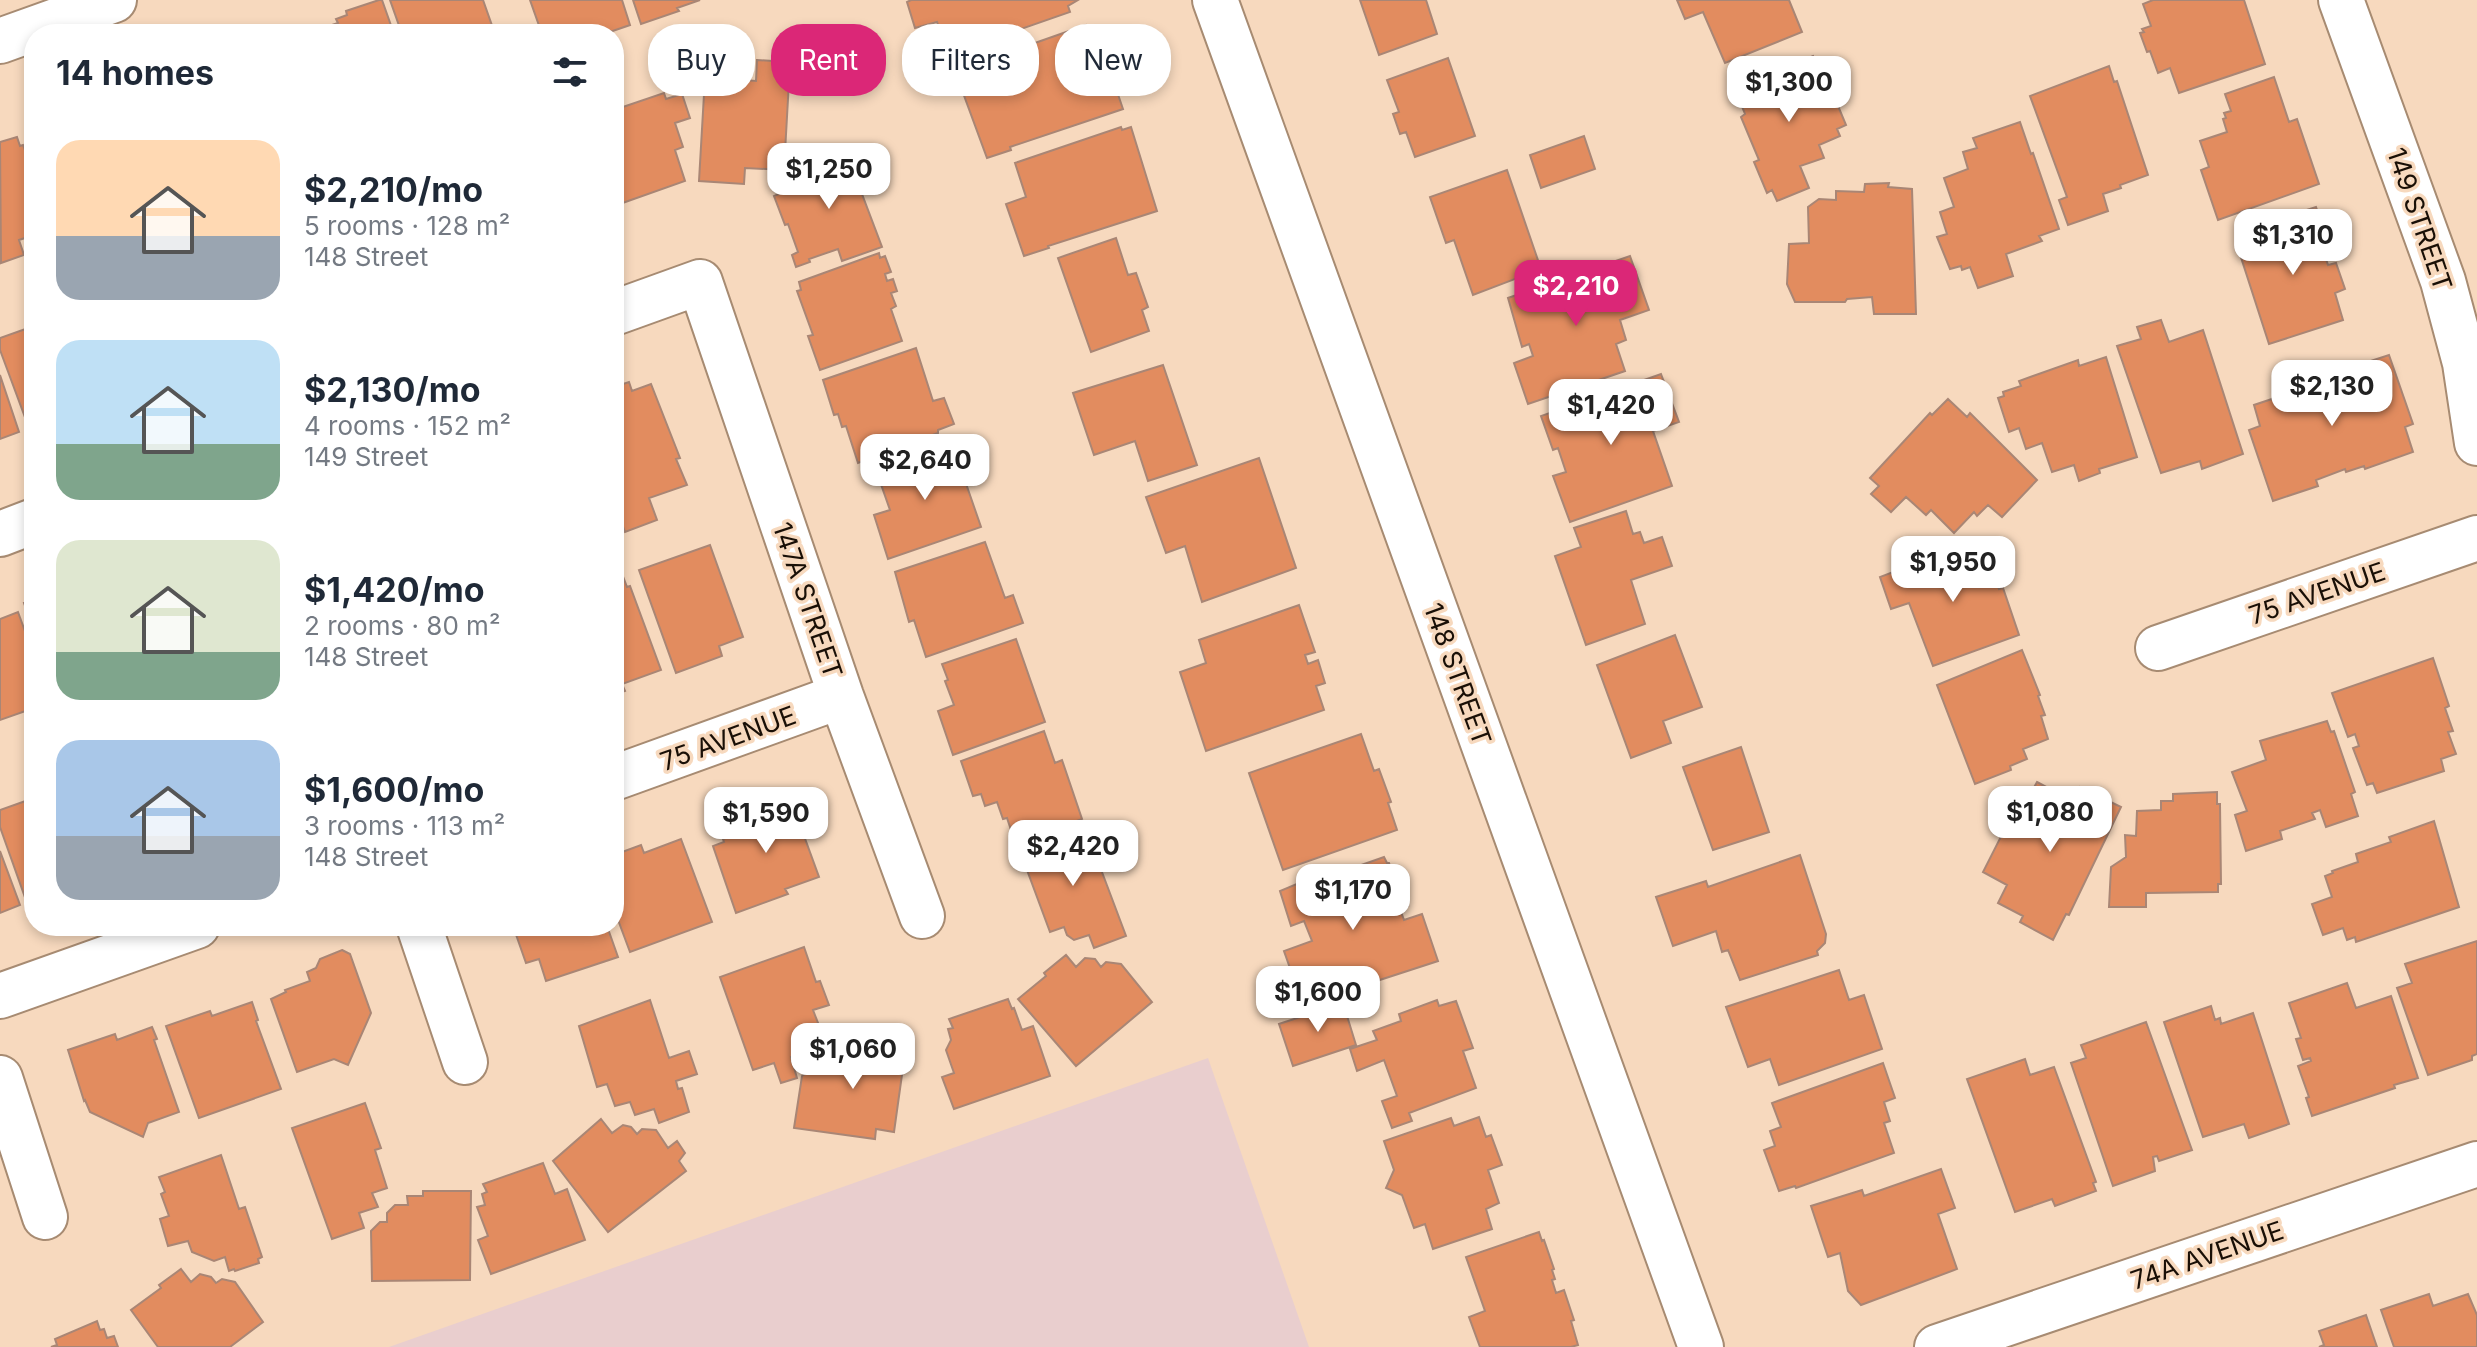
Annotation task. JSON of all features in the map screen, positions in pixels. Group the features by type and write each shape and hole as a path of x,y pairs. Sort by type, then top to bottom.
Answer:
{"street":[{"path":"47,24 114,0"},
{"name":"148 STREET","path":"1215,0 1701,1347"},
{"name":"149 STREET","path":"2341,0 2443,281 2465,363 2477,443"},
{"path":"0,41 24,32"},
{"name":"147A STREET","path":"624,309 700,282 841,696 922,916"},
{"path":"0,534 24,525"},
{"name":"75 AVENUE","path":"2158,648 2477,538"},
{"name":"75 AVENUE","path":"624,774 841,696"},
{"path":"0,996 169,936"},
{"path":"422,936 465,1062"},
{"path":"0,1078 45,1217"},
{"name":"74A AVENUE","path":"1937,1347 2477,1164"}],"shaded area":[{"path":"1208,1058 1309,1347 389,1347"}],"building":[{"path":"382,0 390,24 335,24 338,23 336,19 347,15 346,11"},
{"path":"390,0 483,0 491,24 398,24"},
{"path":"530,0 622,0 630,25 624,27 624,24 538,24"},
{"path":"633,0 700,0 641,24"},
{"path":"1078,0 1068,6 1070,12 1035,24 914,24 907,2"},
{"path":"1360,0 1426,0 1437,34 1379,55"},
{"path":"1677,0 1789,0 1802,32 1725,63 1703,12 1685,19"},
{"path":"2153,0 2244,0 2265,64 2179,93 2170,68 2158,73 2140,33 2151,26 2143,4"},
{"path":"1055,36 1055,96 1119,96 1123,109 1010,147 1011,150 987,158 964,96 1039,96 1039,42"},
{"path":"1813,56 1846,125 1837,129 1840,136 1819,145 1824,158 1800,166 1809,188 1777,201 1772,190 1767,193 1754,162 1759,160 1741,117 1745,114 1735,89"},
{"path":"1448,58 1475,136 1415,157 1406,132 1400,134 1393,114 1399,112 1387,80"},
{"path":"757,60 771,61 771,96 788,96 784,170 745,168 744,184 699,181 704,96 755,96"},
{"path":"2109,66 2114,82 2117,81 2148,175 2103,194 2108,211 2068,225 2059,200 2067,197 2030,96"},
{"path":"2274,77 2289,122 2297,119 2319,184 2218,220 2201,170 2209,167 2200,141 2227,132 2224,113 2231,111 2225,94"},
{"path":"655,96 665,96 666,99 683,96 690,118 675,123 683,147 675,150 685,181 624,202 624,107"},
{"path":"2020,122 2059,229 2039,236 2042,241 2006,254 2013,276 1978,288 1970,267 1950,269 1937,237 1947,234 1940,212 1954,207 1944,178 1968,169 1963,152 1977,148 1973,138"},
{"path":"1121,127 1122,130 1131,127 1157,211 1024,256 1006,204 1026,197 1015,163"},
{"path":"1584,136 1595,169 1541,188 1530,155"},
{"path":"17,137 20,146 24,148 24,238 19,240 24,255 1,263 0,142"},
{"path":"849,148 882,247 842,261 838,249 796,267 792,255 798,252 774,196 793,188 790,179 818,169 815,160"},
{"path":"1507,170 1541,269 1473,295 1454,240 1446,243 1430,197"},
{"path":"1889,183 1888,187 1912,189 1916,314 1874,314 1872,297 1847,299 1845,302 1795,302 1787,284 1789,244 1809,243 1808,207 1819,199 1836,200 1836,191 1864,192 1865,184"},
{"path":"2316,207 2330,248 2323,250 2328,265 2336,263 2345,289 2335,293 2343,320 2269,344 2236,242 2278,228 2275,220"},
{"path":"1116,238 1128,275 1136,273 1148,307 1142,310 1149,331 1091,352 1058,258"},
{"path":"879,253 880,258 885,256 891,272 885,274 887,281 893,279 897,291 891,293 896,306 891,309 902,341 820,370 808,336 813,335 797,291 801,290 799,282"},
{"path":"1630,256 1649,310 1620,320 1626,340 1616,344 1625,371 1528,404 1514,363 1533,356 1529,344 1522,347 1508,298"},
{"path":"2161,320 2169,342 2203,330 2243,454 2202,469 2200,461 2161,473 2117,346 2141,339 2137,327"},
{"path":"24,330 24,415 0,350 0,338"},
{"path":"916,348 933,401 944,398 954,424 858,463 846,426 842,427 838,414 834,415 823,380"},
{"path":"2389,355 2413,424 2405,427 2413,452 2365,469 2364,466 2346,472 2345,469 2316,480 2318,486 2273,501 2249,430 2260,426 2254,405 2314,385 2312,380"},
{"path":"2106,357 2137,457 2099,469 2100,473 2079,481 2074,465 2052,472 2042,443 2026,449 2019,428 2009,432 1998,398 2004,396 2003,392 2021,386 2019,381 2078,360 2079,366"},
{"path":"1163,365 1197,465 1148,481 1135,441 1094,455 1073,393"},
{"path":"1661,374 1679,422 1653,431 1672,486 1570,522 1553,476 1566,472 1558,448 1553,450 1541,416"},
{"path":"0,375 19,432 0,439"},
{"path":"629,382 632,391 651,384 680,458 676,459 687,485 649,498 657,520 625,532 624,529 624,384"},
{"path":"1948,399 1967,417 1970,413 2037,480 2002,517 1988,505 1977,516 1974,512 1954,533 1931,510 1926,515 1906,497 1891,512 1871,494 1879,486 1870,478 1930,413 1932,415"},
{"path":"952,443 981,527 888,559 874,515 890,510 876,470"},
{"path":"1259,458 1296,568 1202,602 1185,546 1166,553 1146,497"},
{"path":"1626,511 1633,534 1640,532 1644,543 1662,537 1672,566 1631,580 1645,624 1586,645 1555,556 1581,547 1574,528"},
{"path":"985,542 1005,598 1013,595 1023,623 926,657 914,620 909,622 895,572"},
{"path":"710,545 743,637 719,646 722,656 676,673 639,570"},
{"path":"1950,551 1953,560 1978,551 1980,557 1986,555 1999,589 2003,588 2019,635 1933,666 1909,603 1891,609 1880,577 1932,554 1933,557"},
{"path":"624,579 627,587 630,586 661,670 624,683"},
{"path":"1299,605 1315,652 1305,655 1308,664 1318,660 1325,683 1316,686 1324,710 1206,751 1180,672 1206,663 1199,640"},
{"path":"18,612 24,628 24,712 0,720 0,619"},
{"path":"1675,635 1702,707 1663,721 1671,743 1631,758 1597,665"},
{"path":"1016,639 1045,722 953,755 938,711 954,705 942,664"},
{"path":"2022,650 2040,695 2045,715 2041,716 2048,739 2023,749 2027,759 2010,766 2011,770 1975,784 1937,685"},
{"path":"2433,658 2449,706 2445,708 2453,731 2448,732 2456,754 2441,759 2444,771 2377,793 2373,783 2367,785 2353,748 2359,746 2355,734 2348,737 2332,693"},
{"path":"2327,721 2331,732 2334,731 2355,792 2351,794 2358,816 2326,827 2320,810 2312,813 2315,819 2280,831 2282,839 2246,851 2235,815 2247,811 2232,772 2266,760 2260,741"},
{"path":"1044,731 1055,763 1062,760 1082,819 1048,832 1045,825 1013,836 997,802 985,806 981,794 973,796 961,761"},
{"path":"1361,734 1374,771 1379,769 1397,830 1283,870 1249,773"},
{"path":"1741,747 1769,832 1713,850 1683,767"},
{"path":"2037,782 2061,795 2065,788 2076,794 2080,787 2121,807 2069,915 2066,914 2053,940 2020,922 2023,916 1998,903 2007,885 1983,872 2019,801 2025,804"},
{"path":"788,792 819,877 785,889 788,894 736,913 713,846 748,829 743,816 755,812 753,805"},
{"path":"2217,792 2217,804 2220,804 2221,884 2218,884 2218,892 2146,893 2146,907 2109,907 2111,867 2126,857 2125,835 2136,836 2137,811 2161,810 2161,801 2173,801 2173,794"},
{"path":"24,802 24,895 0,827 0,810"},
{"path":"2434,821 2459,907 2356,942 2355,937 2347,940 2343,928 2323,935 2312,904 2332,897 2325,876 2358,862 2356,854 2391,842 2389,837"},
{"path":"1085,827 1126,936 1094,948 1089,935 1074,940 1067,935 1064,927 1050,932 1020,851"},
{"path":"681,839 712,922 630,952 624,936 624,851 641,845 644,853"},
{"path":"0,851 20,905 0,913"},
{"path":"1800,855 1826,934 1818,955 1740,980 1728,950 1722,952 1716,931 1673,946 1656,897 1706,881 1708,887"},
{"path":"1384,857 1396,884 1400,883 1408,906 1400,909 1404,920 1422,914 1438,961 1303,1005 1284,951 1312,941 1304,921 1291,926 1280,891 1311,878 1313,882"},
{"path":"517,936 611,936 618,957 546,981 539,959 526,963"},
{"path":"2477,941 2477,1054 2472,1056 2472,1060 2428,1075 2397,988 2412,983 2405,964"},
{"path":"804,947 816,982 820,981 829,1005 813,1010 818,1023 813,1032 804,1035 807,1044 801,1053 791,1057 797,1078 781,1083 774,1063 753,1070 720,977"},
{"path":"342,950 350,954 371,1013 348,1065 334,1059 297,1072 271,999 310,981 307,972 316,968 320,959"},
{"path":"1066,955 1076,967 1085,958 1095,959 1101,967 1106,962 1121,964 1152,1002 1076,1066 1018,999"},
{"path":"1839,970 1849,1000 1864,995 1882,1049 1779,1085 1770,1059 1748,1067 1726,1007"},
{"path":"2347,983 2356,1008 2391,996 2418,1078 2312,1116 2298,1066 2311,1061 2310,1058 2303,1060 2296,1039 2301,1038 2289,1003"},
{"path":"1008,999 1022,1030 1033,1026 1050,1076 954,1109 942,1077 954,1073 946,1050 951,1040 948,1029 953,1028 949,1019"},
{"path":"650,1000 669,1058 689,1051 697,1074 676,1081 678,1089 682,1088 689,1112 659,1123 654,1109 635,1115 630,1102 615,1106 607,1084 597,1087 579,1026"},
{"path":"1437,1000 1439,1006 1456,1001 1473,1048 1463,1051 1476,1088 1409,1113 1412,1121 1392,1128 1382,1101 1397,1096 1384,1060 1357,1071 1350,1049 1377,1040 1373,1031 1401,1021 1399,1014"},
{"path":"252,1002 281,1089 199,1118 166,1026 210,1011 212,1016"},
{"path":"1343,1003 1356,1045 1293,1066 1279,1024"},
{"path":"2211,1006 2215,1020 2220,1018 2221,1024 2253,1013 2289,1124 2249,1138 2244,1124 2203,1137 2164,1022"},
{"path":"2146,1022 2192,1150 2159,1161 2157,1156 2153,1157 2155,1171 2113,1186 2071,1063 2086,1058 2081,1045"},
{"path":"152,1027 179,1112 148,1123 143,1137 90,1112 68,1050 115,1034 117,1040"},
{"path":"859,1039 906,1046 894,1132 876,1129 875,1139 794,1128 802,1076 811,1070 818,1070 819,1061 827,1055 840,1057 841,1045 857,1047"},
{"path":"2025,1059 2030,1075 2054,1067 2096,1182 2093,1183 2096,1191 2055,1206 2052,1199 2015,1212 1967,1079"},
{"path":"1883,1063 1895,1098 1884,1102 1890,1121 1884,1123 1894,1153 1796,1188 1779,1191 1764,1150 1775,1146 1770,1131 1781,1127 1772,1103"},
{"path":"365,1103 381,1148 375,1150 387,1188 372,1193 378,1207 359,1213 364,1228 332,1239 292,1128"},
{"path":"1479,1117 1486,1137 1491,1135 1502,1165 1488,1170 1499,1203 1486,1209 1492,1229 1433,1249 1425,1224 1414,1228 1402,1195 1386,1188 1394,1170 1384,1141 1451,1118 1454,1126"},
{"path":"601,1119 612,1133 623,1125 631,1127 637,1134 642,1129 656,1130 668,1148 677,1141 685,1153 679,1161 686,1171 608,1232 553,1161"},
{"path":"221,1155 239,1209 245,1207 262,1257 258,1259 259,1263 235,1271 229,1271 225,1257 214,1261 192,1252 188,1241 168,1246 160,1219 169,1216 159,1177"},
{"path":"543,1163 555,1194 567,1189 585,1240 491,1274 478,1240 488,1236 477,1207 485,1205 482,1194 487,1192 483,1184"},
{"path":"1941,1169 1955,1208 1938,1214 1957,1269 1861,1305 1848,1291 1840,1253 1828,1257 1811,1206 1862,1190 1864,1196"},
{"path":"423,1191 471,1191 470,1280 372,1281 371,1231 380,1222 387,1222 387,1213 395,1205 408,1205 407,1196 423,1196"},
{"path":"1539,1232 1554,1269 1555,1279 1552,1280 1556,1293 1564,1290 1578,1345 1480,1347 1469,1317 1485,1311 1466,1257"},
{"path":"181,1269 191,1282 200,1274 211,1277 216,1283 222,1279 235,1282 263,1322 230,1347 158,1347 131,1310"},
{"path":"2429,1294 2433,1306 2468,1294 2477,1315 2477,1347 2394,1347 2381,1310"},
{"path":"2366,1315 2377,1347 2319,1347 2324,1345 2319,1331"},
{"path":"97,1321 107,1338 114,1336 118,1347 51,1347 57,1345 55,1339"}]}
